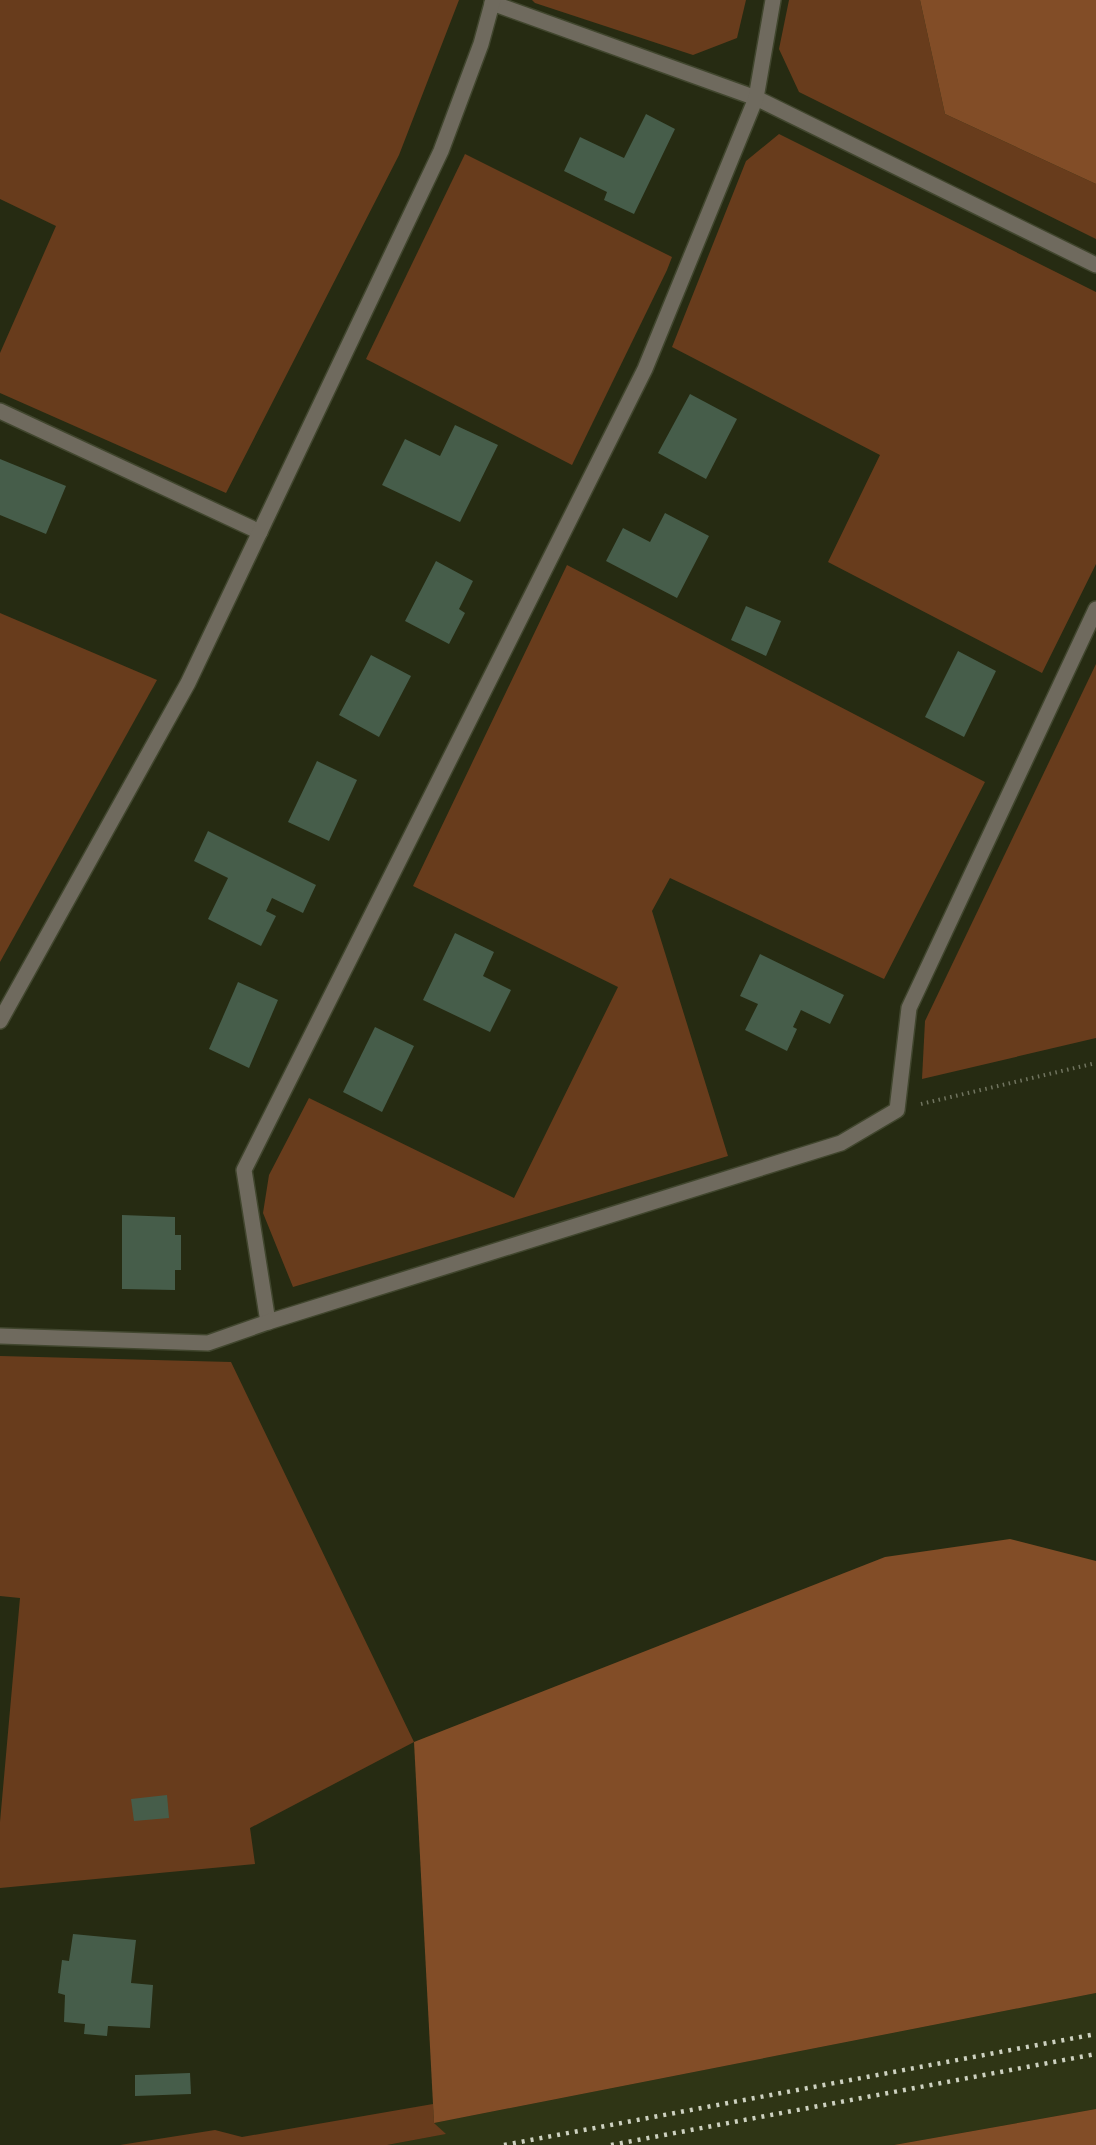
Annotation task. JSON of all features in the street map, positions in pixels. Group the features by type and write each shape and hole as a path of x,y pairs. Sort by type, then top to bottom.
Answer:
{"street":[{"path":"268,1322 244,1170 645,369 756,98 773,0"},
{"path":"0,1021 188,683 441,152 481,44 493,2 756,98 1096,265"},
{"path":"0,411 260,532"},
{"path":"0,1336 208,1343 268,1322 841,1143 897,1110 909,1008 1096,609"}],"path":[{"path":"897,1110 1096,1063"}],"shaded area":[{"path":"0,0 459,0 399,155 226,493 0,393 0,353 56,226 0,199"},
{"path":"532,0 746,0 737,38 693,55 535,3"},
{"path":"789,0 920,0 945,114 1096,184 1096,239 799,92 779,49"},
{"path":"920,0 1096,0 1096,184 945,114"},
{"path":"779,134 1096,292 1096,564 1042,673 828,562 880,455 672,347 746,161"},
{"path":"465,154 672,257 572,465 366,359"},
{"path":"567,565 985,782 884,979 670,878 652,911 728,1156 293,1287 263,1213 269,1175 309,1098 514,1198 618,987 413,886"},
{"path":"0,613 157,680 0,962"},
{"path":"1096,664 1096,1038 922,1079 925,1021"},
{"path":"0,1356 231,1362 414,1742 250,1828 255,1864 0,1888 0,1822 20,1598 0,1596"},
{"path":"1010,1539 1096,1561 1096,1993 434,2123 414,1742 885,1557"},
{"path":"1096,1993 1096,2109 894,2145 387,2145 445,2134 434,2123"},
{"path":"433,2104 434,2123 446,2134 387,2145 120,2145 215,2130 242,2137"},
{"path":"1096,2109 1096,2145 894,2145"}],"building":[{"path":"646,114 675,129 634,214 604,200 607,192 564,171 580,137 624,158"},
{"path":"690,394 737,419 706,479 658,453"},
{"path":"455,425 498,445 460,522 382,485 405,439 440,456"},
{"path":"0,459 66,486 46,534 0,515"},
{"path":"665,513 709,536 677,598 606,561 623,528 650,542"},
{"path":"436,561 473,581 459,609 465,613 449,644 405,621"},
{"path":"746,606 781,621 766,656 731,640"},
{"path":"958,651 996,671 964,737 925,717"},
{"path":"371,655 411,676 379,737 339,715"},
{"path":"317,761 357,780 329,841 288,822"},
{"path":"208,831 316,885 303,913 272,898 266,911 276,916 261,946 208,919 228,878 194,861"},
{"path":"455,933 494,952 483,976 511,990 490,1032 423,1000"},
{"path":"760,954 844,995 830,1024 801,1010 793,1027 797,1029 787,1051 745,1030 758,1004 740,996"},
{"path":"238,982 278,1000 249,1068 209,1049"},
{"path":"375,1027 414,1046 382,1112 343,1092"},
{"path":"122,1215 175,1217 175,1235 181,1235 181,1270 175,1270 175,1290 122,1289"},
{"path":"167,1795 169,1818 134,1821 131,1799"},
{"path":"73,1934 136,1940 131,1983 153,1985 150,2028 108,2026 107,2036 84,2034 85,2024 64,2022 65,1995 58,1993 62,1960 69,1961"},
{"path":"190,2073 191,2094 135,2096 135,2075"}],"railway":[{"path":"504,2145 1096,2034"},
{"path":"611,2145 1096,2054"}]}
